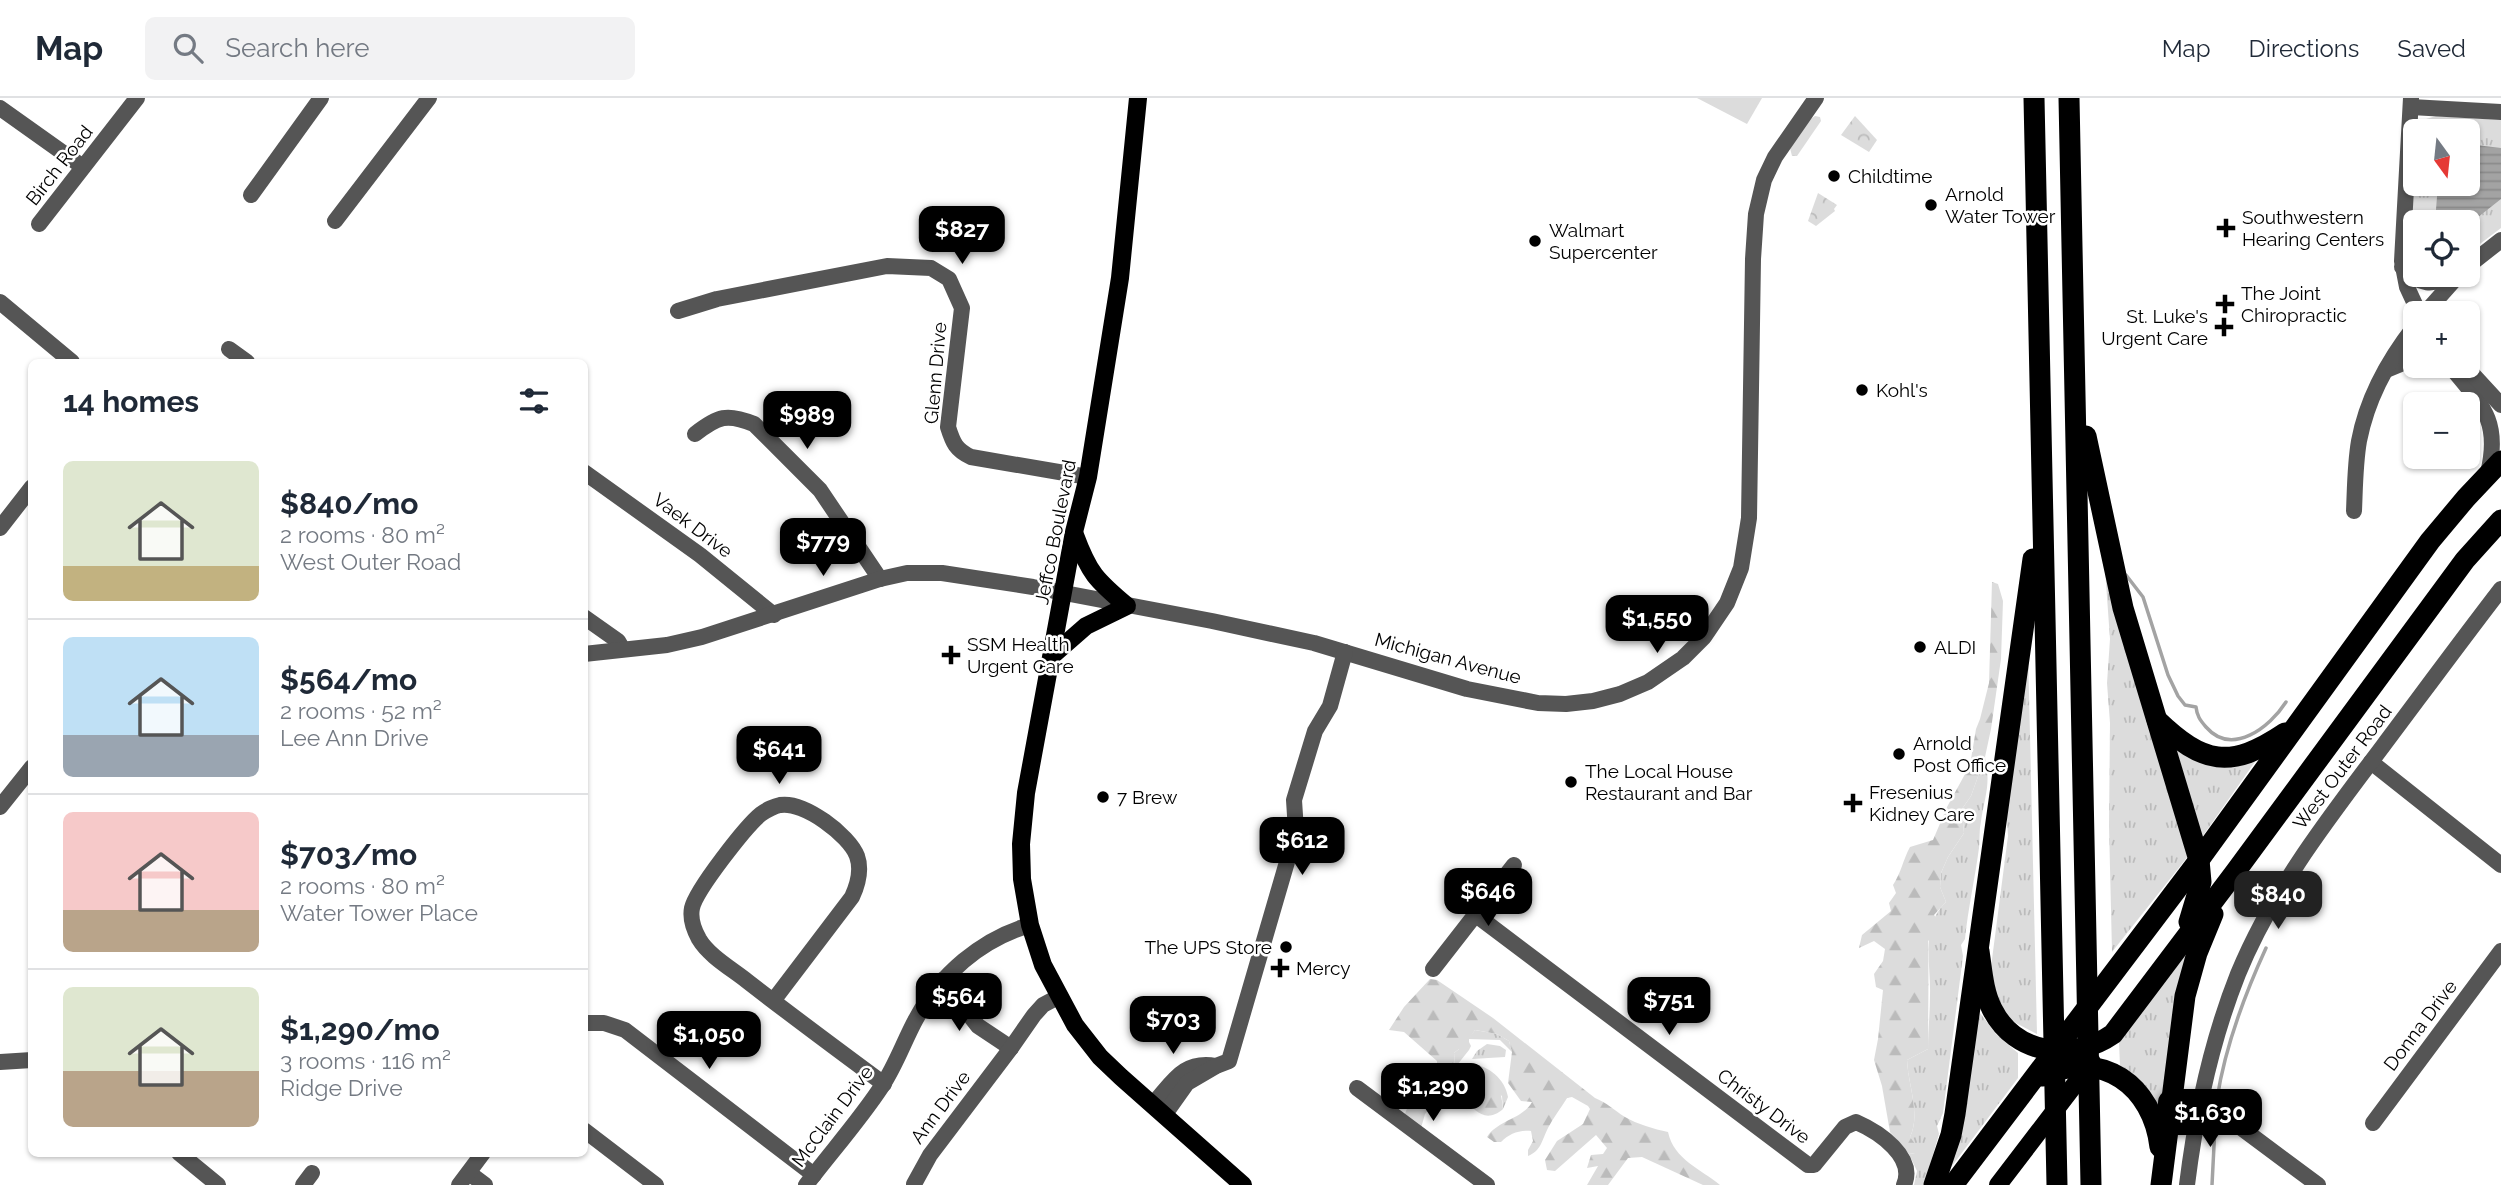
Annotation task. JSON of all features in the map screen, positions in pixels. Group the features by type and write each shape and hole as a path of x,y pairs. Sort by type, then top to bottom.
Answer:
{"highway":[{"path":"2034,98 2057,1185"},
{"path":"2069,98 2091,1185"},
{"path":"2075,379 2123,608 2199,860 2199,894 2182,943"},
{"path":"1949,1184 2024,1091 2199,860 2430,541 2494,468"},
{"path":"1949,1184 1951,1135 2042,490"},
{"path":"1979,951 1983,980 1993,1010 2010,1032 2020,1039 2054,1051 2083,1049 2094,1046 2117,1029 2465,560 2501,520"},
{"path":"2157,720 2185,746 2209,755 2225,757 2256,751 2295,726"},
{"path":"2162,1177 2185,996 2197,953 2225,886"},
{"path":"2024,1091 2054,1071 2088,1067 2122,1078 2135,1088 2153,1115 2158,1131 2162,1177"}],"main road":[{"name":"Jeffco Boulevard","path":"1138,98 1120,278 1088,477 1074,532 1022,825 1022,879 1030,925 1043,965 1075,1025 1100,1057 1243,1185"},
{"path":"1054,654 1086,626 1127,606 1095,578 1074,532"},
{"path":"1998,1185 2117,1029"}],"street":[{"name":"Birch Road","path":"39,224 137,98"},
{"path":"251,195 321,98"},
{"path":"335,221 429,98"},
{"name":"Michigan Avenue","path":"588,653 667,645 702,638 880,579 907,573 942,573 1033,587 1212,621 1345,652 1501,697 1538,703 1566,704 1602,699 1640,686 1672,666 1704,637 1723,610 1737,582 1748,529 1754,244 1759,199 1767,172 1779,150 1816,98"},
{"path":"2413,301 2402,267 2411,102 2501,112"},
{"path":"0,108 83,167"},
{"path":"2480,257 2501,240"},
{"name":"Glenn Drive","path":"678,311 717,299 887,266 930,268 949,279 962,308 948,427 958,451 983,459 1088,477"},
{"path":"2435,301 2446,287"},
{"path":"0,302 68,359"},
{"path":"2354,511 2361,433 2370,403 2386,370 2403,344"},
{"path":"229,349 243,359"},
{"path":"2386,370 2403,363"},
{"path":"2460,378 2492,419 2495,440 2494,468"},
{"path":"2476,378 2501,405"},
{"path":"695,434 724,416 740,418 754,424 820,490 880,579"},
{"name":"Vaek Drive","path":"588,475 700,555 774,615"},
{"path":"0,528 28,492"},
{"name":"West Outer Road","path":"2187,1185 2210,1058 2223,1015 2258,931 2300,859 2501,589"},
{"path":"588,620 618,641 622,648"},
{"path":"1159,1109 1187,1083 1229,1061 1296,831 1294,800 1315,731 1330,706 1345,652"},
{"path":"2371,762 2501,865"},
{"path":"0,807 28,772"},
{"path":"773,1001 852,897 860,871 857,857 849,842 810,811 795,806 780,805 763,812 749,825 702,887 692,909 699,940 709,951 773,1001 884,1084"},
{"path":"1433,969 1514,865"},
{"name":"Christy Drive","path":"1476,915 1808,1165 1814,1165 1852,1122 1877,1135 1903,1158 1907,1170 1904,1185"},
{"name":"McClain Drive","path":"810,1180 884,1084 916,1018 942,980 982,947 1007,933 1030,925"},
{"name":"Donna Drive","path":"2373,1124 2501,951"},
{"path":"942,980 978,1026 1012,1048"},
{"name":"Ann Drive","path":"914,1184 930,1155 1038,1010 1058,997"},
{"path":"588,1023 604,1023 625,1030 810,1180"},
{"path":"0,1062 28,1060"},
{"path":"1357,1088 1487,1185"},
{"path":"2199,1107 2228,1118 2318,1185"},
{"path":"588,1133 656,1185"},
{"path":"184,1157 218,1185"},
{"path":"480,1157 464,1179 485,1185"}],"green space":[{"path":"1697,98 1762,98 1747,124"},
{"path":"1815,116 1820,117 1821,121 1797,156 1792,156 1790,148 1809,120"},
{"path":"1855,116 1877,140 1869,152 1841,135"},
{"path":"2436,116 2501,120 2501,228 2480,244 2480,210 2412,210 2413,196 2480,196 2480,119 2426,119"},
{"path":"1818,193 1837,205 1835,211 1816,226 1808,221"},
{"path":"2105,569 2189,855 2112,952 2110,723 2107,683 2110,639"},
{"path":"1992,582 1998,584 2003,601 2001,659 1991,729 1985,757 1971,796 1962,809 1964,833 1941,873 1940,887 1946,902 1934,915 1940,923 1938,933 1928,941 1928,1049 1907,1060 1914,1109 1910,1137 1915,1144 1915,1153 1909,1154 1890,1132 1882,1086 1874,1060 1883,990 1876,987 1874,974 1883,961 1885,949 1874,941 1859,948 1862,935 1891,911 1889,903 1896,893 1893,885 1910,847 1933,840 1970,765 1976,729 1989,683"},
{"path":"2028,650 2037,1034 2012,1021 1997,1001 1991,967 2008,836 2006,806"},
{"path":"2176,748 2257,759 2202,837"},
{"path":"1985,757 1987,790 1965,939 1961,945 1963,956 1943,1113 1937,1126 1939,1134 1925,1182 1923,1185 1914,1185 1917,1171 1909,1154 1915,1153 1910,1137 1914,1109 1907,1060 1928,1049 1930,934 1938,912 1946,902 1940,887 1941,873 1964,833 1962,809 1971,796"},
{"path":"2188,951 2159,1110 2120,1066 2119,1042"},
{"path":"1430,979 1437,980 1493,1018 1595,1098 1630,1120 1668,1132 1671,1142 1682,1157 1720,1185 1703,1185 1642,1157 1628,1158 1608,1185 1587,1185 1598,1166 1587,1168 1591,1155 1603,1154 1607,1148 1596,1135 1555,1171 1547,1170 1545,1160 1557,1141 1583,1124 1590,1109 1572,1097 1567,1098 1550,1124 1541,1145 1532,1154 1528,1156 1533,1141 1531,1131 1518,1132 1501,1142 1494,1142 1487,1137 1492,1131 1523,1112 1532,1102 1521,1101 1508,1083 1512,1052 1509,1041 1497,1034 1475,1030 1469,1039 1469,1047 1464,1052 1459,1049 1454,1053 1455,1067 1449,1073 1437,1068 1437,1061 1404,1032 1389,1030 1404,1007"},
{"path":"1980,1013 1996,1034 2018,1053 2018,1078 1946,1174"},
{"path":"1475,1030 1497,1034 1509,1041 1512,1052 1500,1040 1468,1039"},
{"path":"1469,1042 1471,1046 1469,1050 1446,1079 1441,1095 1425,1114 1421,1128 1405,1114 1408,1107 1437,1068 1450,1073 1455,1067 1454,1053 1469,1047"},
{"path":"1487,1044 1506,1050 1505,1057 1472,1059 1477,1051"},
{"path":"1472,1064 1490,1071 1500,1079 1508,1097 1503,1109 1502,1096 1464,1070 1452,1084 1451,1080 1464,1067"},
{"path":"1471,1067 1491,1078 1498,1087 1503,1109 1497,1113 1486,1115 1476,1111 1452,1084 1464,1070"}],"shaded area":[{"path":"2480,145 2501,148 2501,199 2480,216 2480,210 2436,210 2437,196 2480,196"}],"waterway":[{"path":"2126,575 2143,597 2168,675 2178,696 2185,705 2196,707 2200,720 2216,736 2239,739 2250,735 2270,721 2286,702"},
{"path":"2217,1099 2236,1022 2266,948"},
{"path":"2212,1185 2215,1126"}],"place":[{"name":"Childtime","path":"1834,176"},
{"name":"Arnold Water Tower","path":"1931,205"},
{"name":"Southwestern Hearing Centers","path":"2226,228"},
{"name":"Walmart Supercenter","path":"1535,241"},
{"name":"The Joint Chiropractic","path":"2225,304"},
{"name":"St. Luke's Urgent Care","path":"2224,327"},
{"name":"Kohl's","path":"1862,390"},
{"name":"ALDI","path":"1920,647"},
{"name":"SSM Health Urgent Care","path":"951,655"},
{"name":"Arnold Post Office","path":"1899,754"},
{"name":"The Local House Restaurant and Bar","path":"1571,782"},
{"name":"7 Brew","path":"1103,797"},
{"name":"Fresenius Kidney Care","path":"1853,803"},
{"name":"The UPS Store","path":"1286,947"},
{"name":"Mercy","path":"1280,968"}]}
